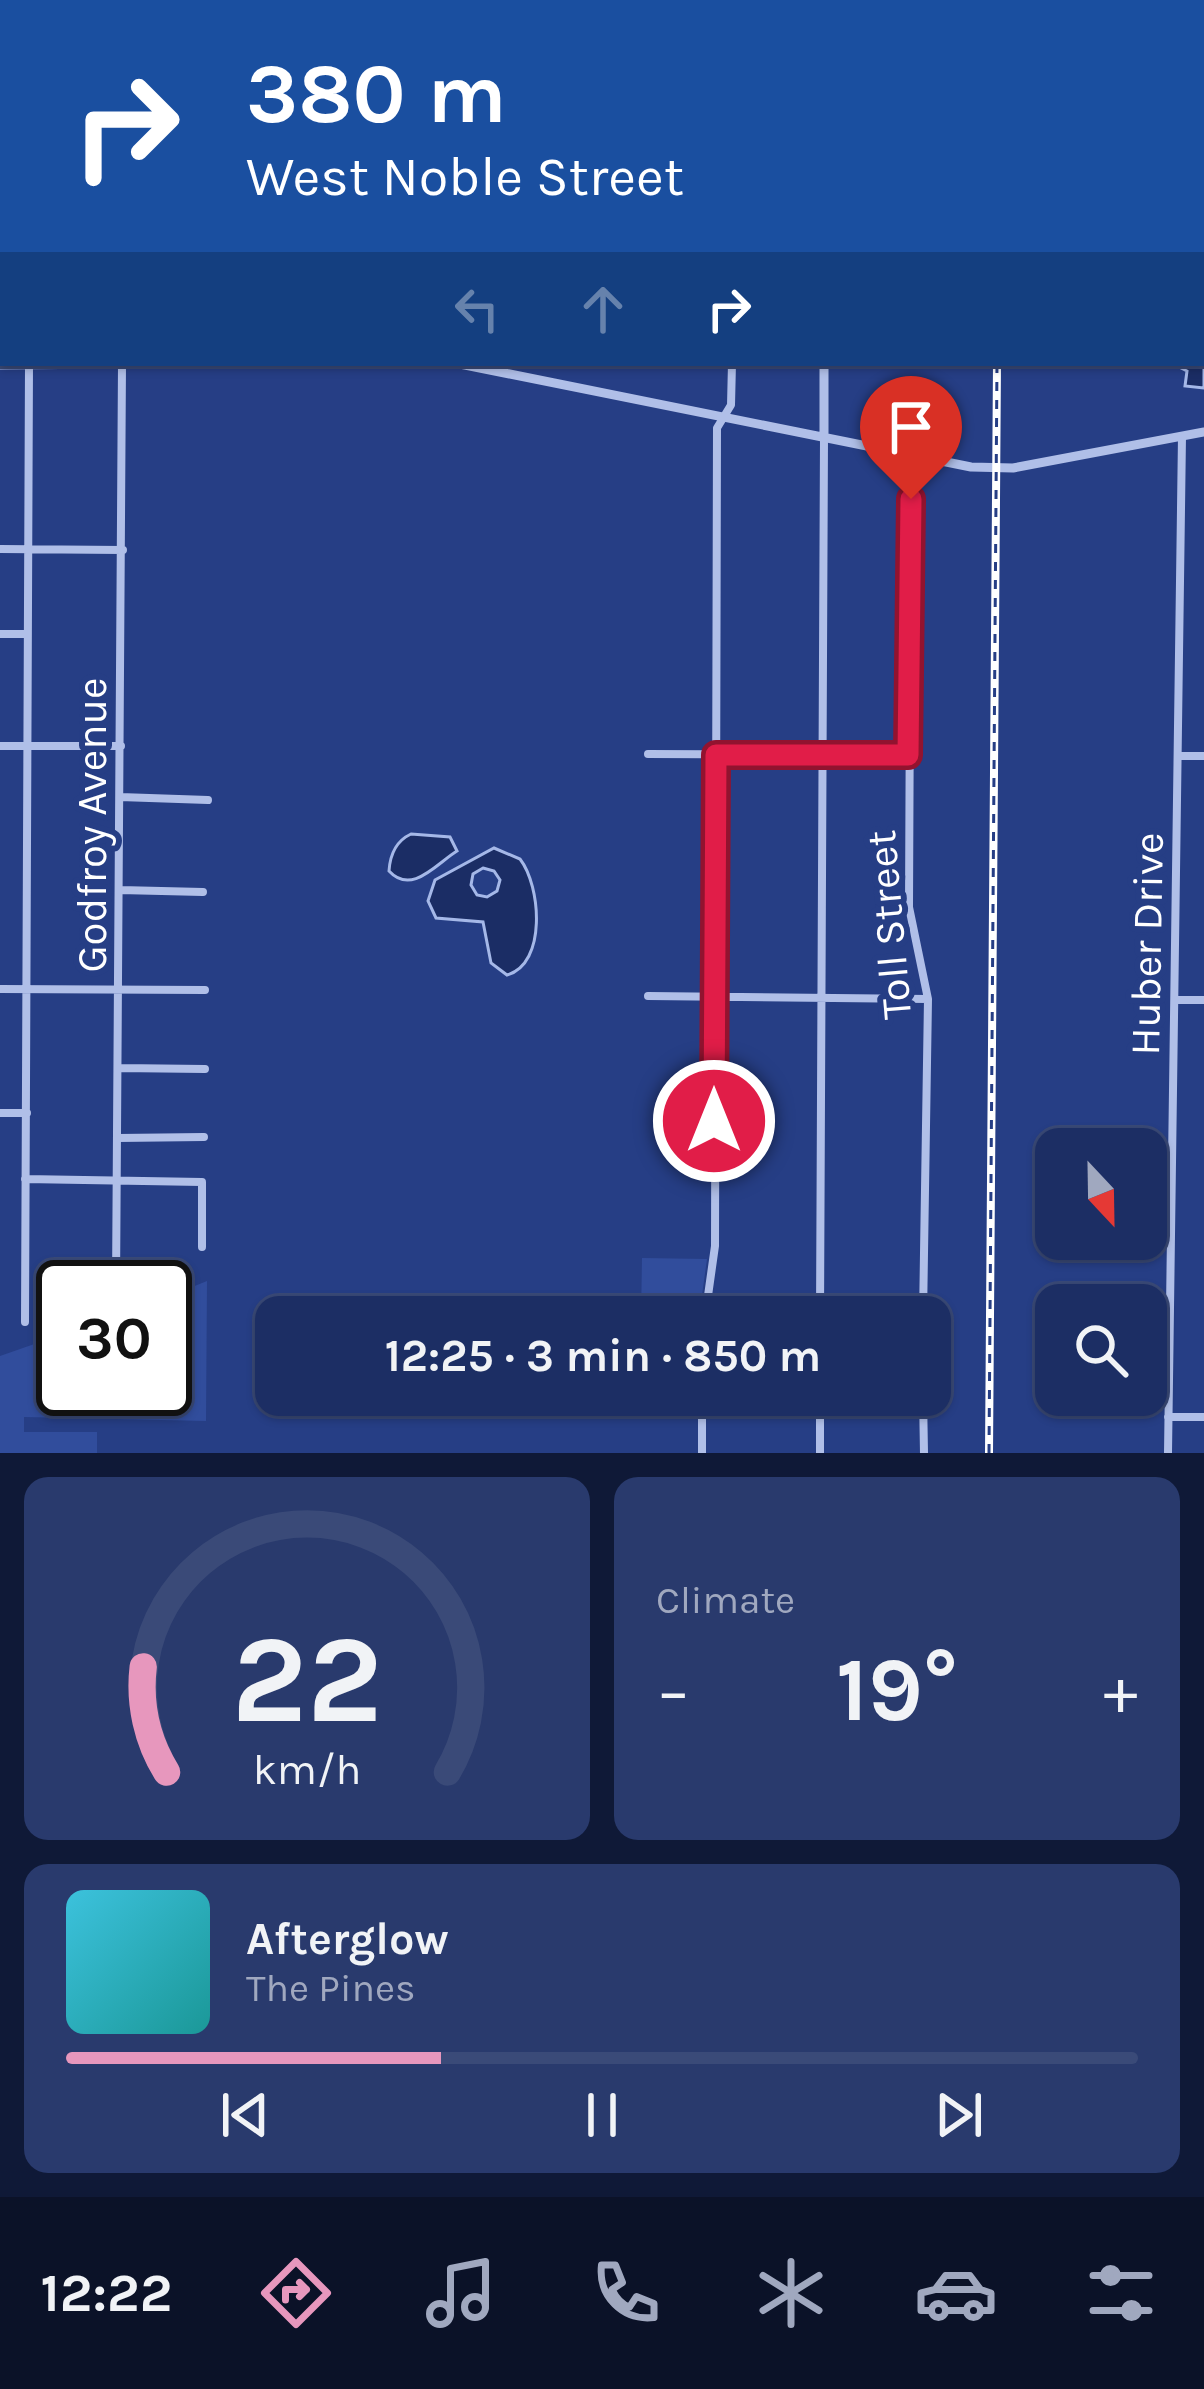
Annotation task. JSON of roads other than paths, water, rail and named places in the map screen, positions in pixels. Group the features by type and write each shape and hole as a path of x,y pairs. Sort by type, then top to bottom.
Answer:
{"street":[{"path":"25,1322 29,366"},
{"name":"Godfroy Avenue","path":"117,1260 122,366"},
{"path":"470,366 911,456 1013,468 1204,432"},
{"path":"708,1296 715,1246 713,996 721,418 731,405 733,366"},
{"path":"820,1296 824,366"},
{"name":"Huber Drive","path":"1168,1453 1182,436"},
{"name":"Toll Street","path":"911,456 910,927 928,999 923,1296"},
{"path":"0,549 123,550"},
{"path":"0,634 28,634"},
{"path":"0,746 121,746"},
{"path":"648,754 908,755"},
{"path":"1178,756 1204,756"},
{"path":"119,796 208,800"},
{"path":"120,890 203,892"},
{"path":"0,988 205,990"},
{"path":"648,996 928,999"},
{"path":"1175,1000 1204,1000"},
{"path":"118,1069 205,1069"},
{"path":"0,1113 26,1113"},
{"path":"118,1138 204,1137"},
{"path":"25,1179 202,1182 202,1247"},
{"path":"702,1416 702,1453"},
{"path":"820,1416 820,1453"},
{"path":"923,1416 924,1453"},
{"path":"1168,1418 1204,1418"}],"railway":[{"path":"989,1453 997,366"}]}
